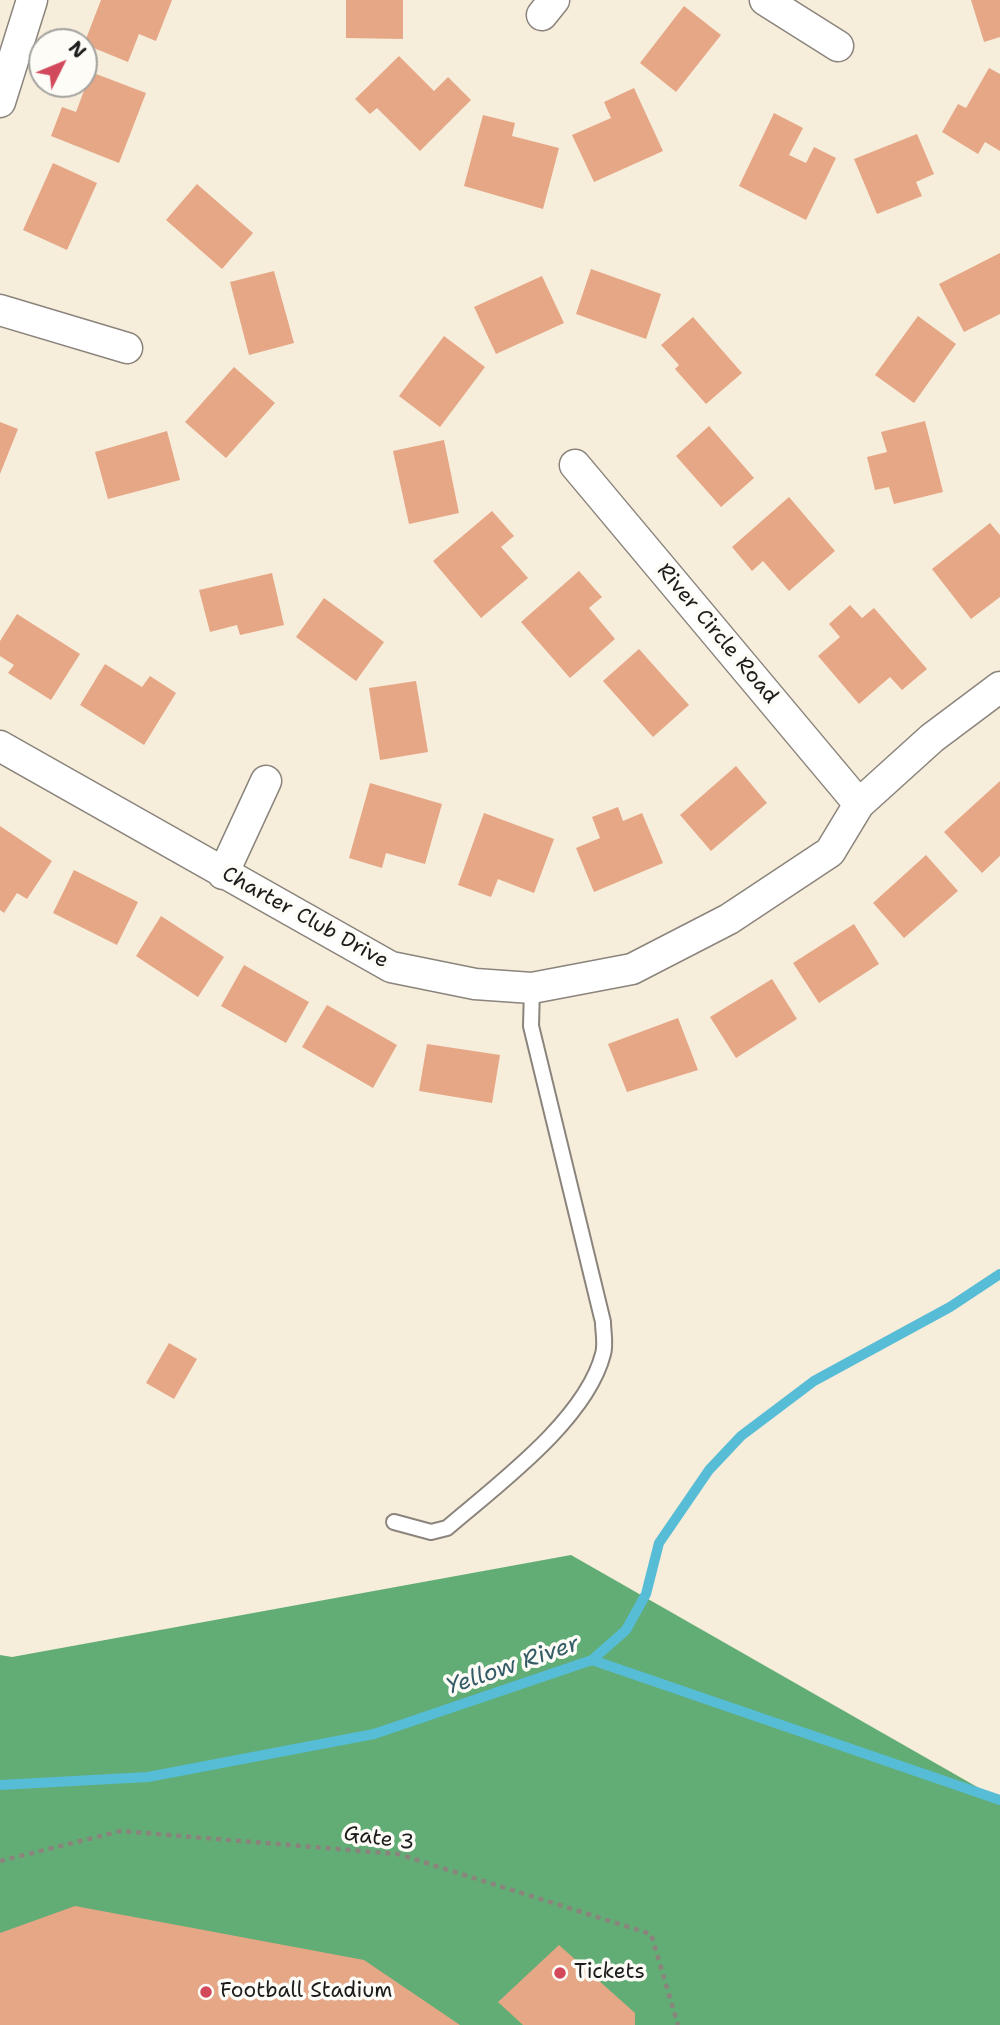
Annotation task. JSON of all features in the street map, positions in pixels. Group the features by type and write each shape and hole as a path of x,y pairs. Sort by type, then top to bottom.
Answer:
{"street":[{"path":"0,102 32,0"},
{"path":"765,0 838,46"},
{"path":"0,310 127,348"},
{"name":"River Circle Road","path":"575,465 859,804"},
{"name":"Charter Club Drive","path":"0,746 391,967 475,984 532,988 632,969 729,919 830,852 859,804 932,738 1000,687"},
{"path":"223,874 266,781"}],"lane":[{"path":"394,1522 431,1532 447,1528 540,1447 586,1393 604,1351 603,1322 531,1026 532,988"}],"path":[{"name":"Gate 3","path":"0,1861 121,1831 397,1854 651,1934 678,2025"}],"green space":[{"path":"571,1555 1000,1800 1000,2025 0,2025 0,1655 12,1657"}],"building":[{"path":"101,0 172,0 156,41 139,34 128,62 98,50 98,28 90,28"},
{"path":"346,0 403,0 403,39 346,38"},
{"path":"971,0 1000,0 1000,37 984,42"},
{"path":"684,6 721,35 676,92 640,63"},
{"path":"399,56 434,91 448,77 471,100 420,151 377,108 370,114 355,99"},
{"path":"989,68 1000,74 1000,151 985,142 978,154 942,132 958,104 966,108"},
{"path":"98,75 146,93 119,163 51,136 62,107 76,112 81,98 98,98"},
{"path":"634,88 663,151 594,182 572,135 611,118 604,102"},
{"path":"774,113 803,128 789,155 806,163 814,147 836,158 806,220 739,186"},
{"path":"483,115 515,123 512,136 559,148 543,209 464,186"},
{"path":"917,134 934,174 916,182 922,196 877,214 854,159"},
{"path":"53,163 97,183 67,250 23,230"},
{"path":"197,184 253,233 222,269 166,220"},
{"path":"1000,253 1000,314 964,332 939,284"},
{"path":"591,269 661,294 646,339 576,314"},
{"path":"274,271 294,343 249,355 230,282"},
{"path":"542,276 564,323 496,354 474,307"},
{"path":"918,316 956,344 914,403 875,375"},
{"path":"693,317 742,373 706,404 675,369 679,365 661,345"},
{"path":"444,336 485,367 440,427 399,396"},
{"path":"234,367 275,403 226,458 185,422"},
{"path":"925,421 943,492 894,504 889,487 875,490 867,457 887,452 881,432"},
{"path":"0,422 18,429 0,474"},
{"path":"709,426 754,478 721,507 676,456"},
{"path":"167,431 180,480 108,499 95,452"},
{"path":"444,440 459,513 409,524 393,451"},
{"path":"789,497 835,551 789,591 763,561 752,571 732,547"},
{"path":"492,511 514,536 501,547 528,578 481,618 433,561"},
{"path":"990,523 1000,535 1000,597 971,619 932,569"},
{"path":"579,571 602,597 589,608 615,639 570,678 521,622"},
{"path":"272,573 284,625 240,635 237,625 210,632 199,590"},
{"path":"324,598 384,642 356,681 296,637"},
{"path":"850,605 862,618 874,608 927,669 902,690 890,677 859,704 818,656 840,637 829,624"},
{"path":"17,614 80,654 51,700 8,673 14,665 0,656 0,641"},
{"path":"639,649 689,705 653,737 603,681"},
{"path":"105,664 142,687 150,676 176,693 144,745 80,705"},
{"path":"416,681 428,752 380,760 369,688"},
{"path":"736,766 767,803 711,851 680,815"},
{"path":"1000,781 1000,856 982,873 944,832"},
{"path":"370,783 442,804 425,864 386,853 382,868 349,858"},
{"path":"618,807 623,821 642,813 663,863 594,892 576,848 600,838 592,817"},
{"path":"484,813 554,839 534,893 498,879 491,897 458,885"},
{"path":"0,826 52,861 27,899 17,893 4,913 0,910"},
{"path":"926,855 958,891 904,938 873,903"},
{"path":"74,870 138,902 117,945 53,913"},
{"path":"161,916 224,957 198,997 136,956"},
{"path":"854,924 879,964 819,1003 793,963"},
{"path":"244,965 309,1002 286,1043 221,1006"},
{"path":"772,979 797,1019 736,1058 710,1017"},
{"path":"327,1005 397,1045 373,1088 302,1047"},
{"path":"678,1018 698,1070 627,1092 608,1044"},
{"path":"427,1044 500,1055 492,1103 419,1091"},
{"path":"169,1343 197,1359 174,1399 146,1383"},
{"name":"Football Stadium","path":"75,1906 364,1960 460,2025 0,2025 0,1933"},
{"name":"Tickets","path":"559,1945 635,2013 635,2025 523,2025 498,2002"}],"waterway":[{"name":"Yellow River","path":"0,1785 148,1777 374,1734 592,1660 626,1630 646,1594 659,1543 709,1470 741,1436 814,1381 950,1307 1000,1274"},
{"path":"592,1660 1000,1800"}],"place":[{"name":"Tickets","path":"560,1973"},
{"name":"Football Stadium","path":"206,1992"}]}
